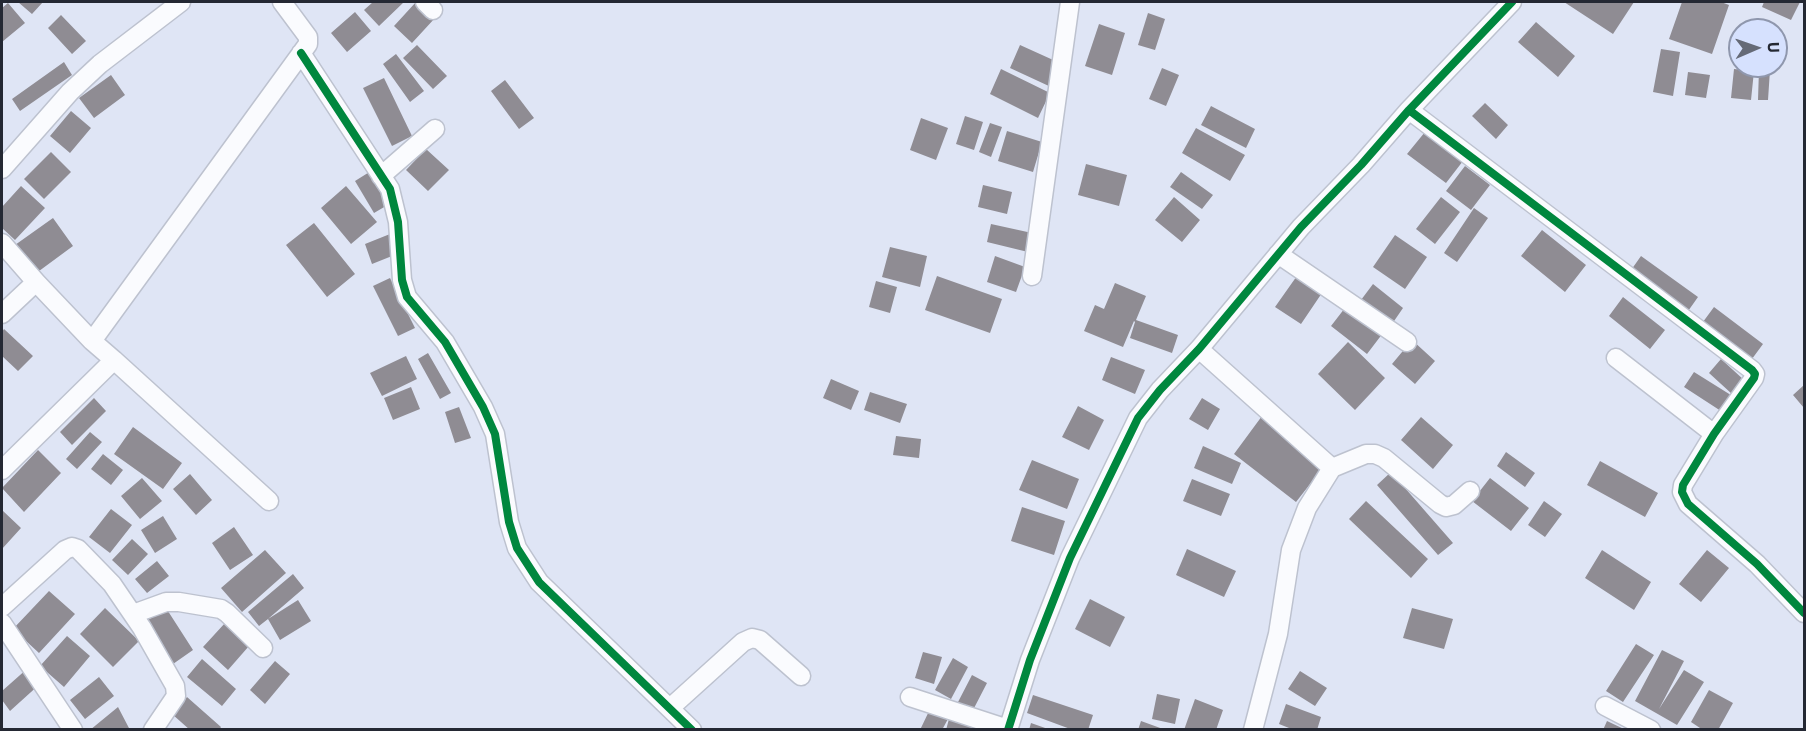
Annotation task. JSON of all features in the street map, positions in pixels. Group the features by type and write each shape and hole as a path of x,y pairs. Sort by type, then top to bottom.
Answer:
{"street":[{"path":"2,169 70,92 100,64 182,2"},
{"path":"92,341 308,44 308,37 282,2"},
{"path":"1032,276 1070,2"},
{"path":"910,697 1008,729 1030,660 1070,558 1138,418 1160,390 1199,350 1278,254 1409,110 1512,2"},
{"path":"301,53 390,189 398,222 402,280 407,297 445,342 483,407 495,434 509,522 517,548 538,582 692,729"},
{"path":"1409,110 1752,370 1755,374 1754,378 1714,434 1683,485 1682,492 1684,498 1757,564 1804,613"},
{"path":"381,176 435,129"},
{"path":"2,243 92,341 269,501"},
{"path":"1278,254 1407,342"},
{"path":"2,314 36,282"},
{"path":"1199,350 1332,468"},
{"path":"1616,358 1714,434"},
{"path":"2,470 114,360"},
{"path":"1253,729 1278,634 1291,550 1307,508 1332,468 1366,454 1375,454 1384,458 1446,507 1454,505 1470,491"},
{"path":"2,608 65,550 72,547 78,549 112,584 175,686 176,696 153,729"},
{"path":"132,614 166,602 221,609 263,648"},
{"path":"2,624 74,729"},
{"path":"670,708 743,642 752,638 760,640 801,676"},
{"path":"1605,706 1652,729"}],"building":[{"path":"18,2 43,2 32,14"},
{"path":"373,2 404,2 379,26 364,10"},
{"path":"416,2 435,18 412,43 394,26"},
{"path":"1564,2 1634,2 1613,34"},
{"path":"1682,2 1721,2 1729,5 1712,54 1669,39"},
{"path":"1764,2 1800,2 1791,20 1762,7"},
{"path":"8,3 25,23 2,42 2,8"},
{"path":"355,12 371,31 347,52 331,33"},
{"path":"1148,13 1165,19 1155,50 1138,45"},
{"path":"61,15 86,41 72,54 48,28"},
{"path":"1536,22 1575,56 1558,77 1518,42"},
{"path":"1099,24 1125,33 1112,75 1085,66"},
{"path":"417,45 447,76 433,89 403,58"},
{"path":"1020,45 1062,64 1051,87 1010,68"},
{"path":"1661,49 1680,52 1673,96 1653,92"},
{"path":"396,54 424,91 410,102 383,64"},
{"path":"64,62 72,75 20,111 12,99"},
{"path":"1162,68 1179,75 1166,106 1149,99"},
{"path":"1001,69 1050,93 1038,118 990,94"},
{"path":"1688,72 1710,75 1706,98 1685,95"},
{"path":"111,75 125,95 94,118 79,98"},
{"path":"384,78 412,136 392,146 363,88"},
{"path":"1733,78 1753,78 1751,100 1731,98"},
{"path":"1759,78 1769,78 1768,100 1758,100"},
{"path":"505,80 534,118 519,129 491,91"},
{"path":"1485,103 1508,125 1496,139 1472,116"},
{"path":"1211,106 1255,129 1246,148 1201,125"},
{"path":"71,111 91,128 70,153 50,136"},
{"path":"965,116 983,122 974,150 956,144"},
{"path":"921,118 948,128 936,160 910,150"},
{"path":"990,123 1002,127 991,157 979,152"},
{"path":"1196,128 1245,155 1230,181 1182,153"},
{"path":"1007,131 1042,142 1033,172 998,161"},
{"path":"1425,132 1463,161 1446,183 1407,154"},
{"path":"426,149 449,170 428,191 406,170"},
{"path":"51,152 71,172 44,199 24,179"},
{"path":"1086,164 1127,175 1119,206 1078,195"},
{"path":"1465,166 1490,185 1471,210 1446,191"},
{"path":"371,171 391,203 374,213 355,181"},
{"path":"1181,172 1213,195 1202,209 1170,187"},
{"path":"983,185 1012,192 1007,214 978,207"},
{"path":"21,186 45,208 15,240 2,228 2,207"},
{"path":"346,186 377,222 351,244 321,208"},
{"path":"1174,197 1200,220 1182,242 1155,220"},
{"path":"1441,197 1460,212 1435,244 1416,229"},
{"path":"1474,208 1488,218 1457,262 1444,253"},
{"path":"53,218 73,246 35,274 15,245"},
{"path":"314,223 355,274 327,297 286,245"},
{"path":"991,224 1032,233 1028,252 987,242"},
{"path":"1542,230 1586,265 1565,292 1521,256"},
{"path":"390,234 397,254 372,264 365,244"},
{"path":"1395,235 1427,257 1405,289 1373,267"},
{"path":"890,247 927,256 920,287 882,277"},
{"path":"995,256 1025,267 1016,292 987,282"},
{"path":"1641,256 1698,297 1686,314 1629,273"},
{"path":"1299,273 1324,290 1301,324 1275,307"},
{"path":"937,276 1002,299 990,333 925,310"},
{"path":"390,278 415,328 398,336 373,286"},
{"path":"876,281 897,287 890,313 869,307"},
{"path":"1115,283 1146,296 1136,320 1178,335 1172,353 1130,338 1134,321 1123,347 1084,331 1095,305 1104,309"},
{"path":"1373,284 1403,308 1392,324 1361,300"},
{"path":"1623,297 1665,330 1650,349 1609,316"},
{"path":"1348,304 1383,333 1367,354 1331,326"},
{"path":"1714,307 1763,344 1749,363 1700,326"},
{"path":"4,329 33,356 18,371 2,356"},
{"path":"1412,340 1435,361 1415,384 1392,364"},
{"path":"1348,342 1385,378 1355,410 1318,374"},
{"path":"428,353 451,393 440,399 418,359"},
{"path":"406,356 417,379 382,396 370,373"},
{"path":"1111,357 1145,370 1135,394 1102,380"},
{"path":"1721,359 1744,380 1732,394 1709,373"},
{"path":"1694,372 1734,397 1724,413 1684,387"},
{"path":"831,379 859,391 851,410 823,398"},
{"path":"1804,385 1804,408 1793,395"},
{"path":"411,387 420,409 393,420 384,398"},
{"path":"870,392 907,404 900,423 864,410"},
{"path":"94,398 106,411 72,445 60,432"},
{"path":"1202,398 1220,409 1208,430 1189,419"},
{"path":"1078,406 1104,420 1089,450 1062,437"},
{"path":"459,407 471,438 455,443 445,412"},
{"path":"1262,416 1325,465 1296,502 1234,454"},
{"path":"1421,417 1453,445 1433,469 1401,440"},
{"path":"133,427 182,463 163,489 114,454"},
{"path":"90,432 102,442 77,469 66,459"},
{"path":"896,436 921,439 919,458 893,455"},
{"path":"1203,446 1241,463 1232,484 1194,468"},
{"path":"38,450 61,473 24,512 2,488"},
{"path":"1506,452 1535,473 1525,487 1497,466"},
{"path":"103,454 123,470 111,485 91,469"},
{"path":"1032,460 1079,479 1067,509 1019,490"},
{"path":"1600,461 1658,493 1645,517 1587,485"},
{"path":"1391,472 1453,543 1438,555 1377,485"},
{"path":"190,474 212,500 196,515 173,489"},
{"path":"142,478 162,501 140,519 121,496"},
{"path":"1490,478 1529,508 1511,531 1472,501"},
{"path":"1192,479 1230,494 1221,516 1183,501"},
{"path":"1366,501 1428,559 1411,578 1349,519"},
{"path":"1544,501 1562,514 1545,537 1528,525"},
{"path":"1022,507 1065,521 1054,555 1011,541"},
{"path":"111,509 132,525 110,553 89,537"},
{"path":"2,510 21,528 2,549"},
{"path":"163,516 177,539 155,553 141,530"},
{"path":"234,527 253,555 230,570 212,543"},
{"path":"132,539 148,554 128,575 112,560"},
{"path":"1187,549 1236,571 1224,597 1176,575"},
{"path":"265,550 286,573 242,612 221,588"},
{"path":"1602,550 1651,582 1634,610 1585,578"},
{"path":"1707,550 1729,568 1701,602 1679,584"},
{"path":"157,561 169,576 147,593 135,579"},
{"path":"293,574 304,588 259,626 248,612"},
{"path":"49,591 75,614 39,653 13,629"},
{"path":"1090,599 1125,617 1110,647 1075,629"},
{"path":"298,600 311,621 280,640 268,619"},
{"path":"105,608 139,641 113,667 80,634"},
{"path":"166,608 193,650 173,664 145,622"},
{"path":"1412,608 1453,619 1444,649 1403,638"},
{"path":"225,623 249,646 228,670 203,647"},
{"path":"67,636 90,656 64,687 40,666"},
{"path":"1636,644 1654,655 1623,702 1606,691"},
{"path":"1662,650 1684,661 1659,709 1684,670 1704,682 1677,725 1635,701"},
{"path":"923,652 942,657 934,684 915,678"},
{"path":"953,658 968,667 951,699 935,690"},
{"path":"202,659 236,689 222,706 187,677"},
{"path":"275,661 290,674 265,704 250,690"},
{"path":"28,668 41,683 10,711 2,700 2,691"},
{"path":"1300,671 1327,688 1315,706 1288,689"},
{"path":"972,675 987,683 972,712 957,704"},
{"path":"99,677 114,696 85,719 70,700"},
{"path":"1709,690 1733,703 1718,730 1703,730 1691,722"},
{"path":"1157,694 1180,699 1175,724 1152,719"},
{"path":"1033,695 1093,715 1088,730 1073,730 1027,713"},
{"path":"187,697 221,727 219,730 190,730 172,714"},
{"path":"1195,699 1223,710 1216,730 1184,730"},
{"path":"1286,704 1321,717 1317,730 1294,730 1279,724"},
{"path":"118,707 130,730 90,730"},
{"path":"931,707 949,717 942,730 920,730"},
{"path":"949,719 972,727 971,730 946,730"},
{"path":"1141,721 1163,729 1163,730 1138,730"},
{"path":"1607,721 1626,730 1603,730"},
{"path":"1031,723 1048,729 1048,730 1029,730"}],"cycle path":[{"path":"1008,730 1030,660 1070,558 1138,418 1301,227 1512,2"},
{"path":"301,53 390,189 398,222 402,280 407,297 445,342 483,407 495,434 509,522 517,548 539,582 692,730"},
{"path":"1409,110 1752,370 1755,374 1754,378 1714,434 1683,485 1682,492 1688,504 1757,564 1804,613"}]}
